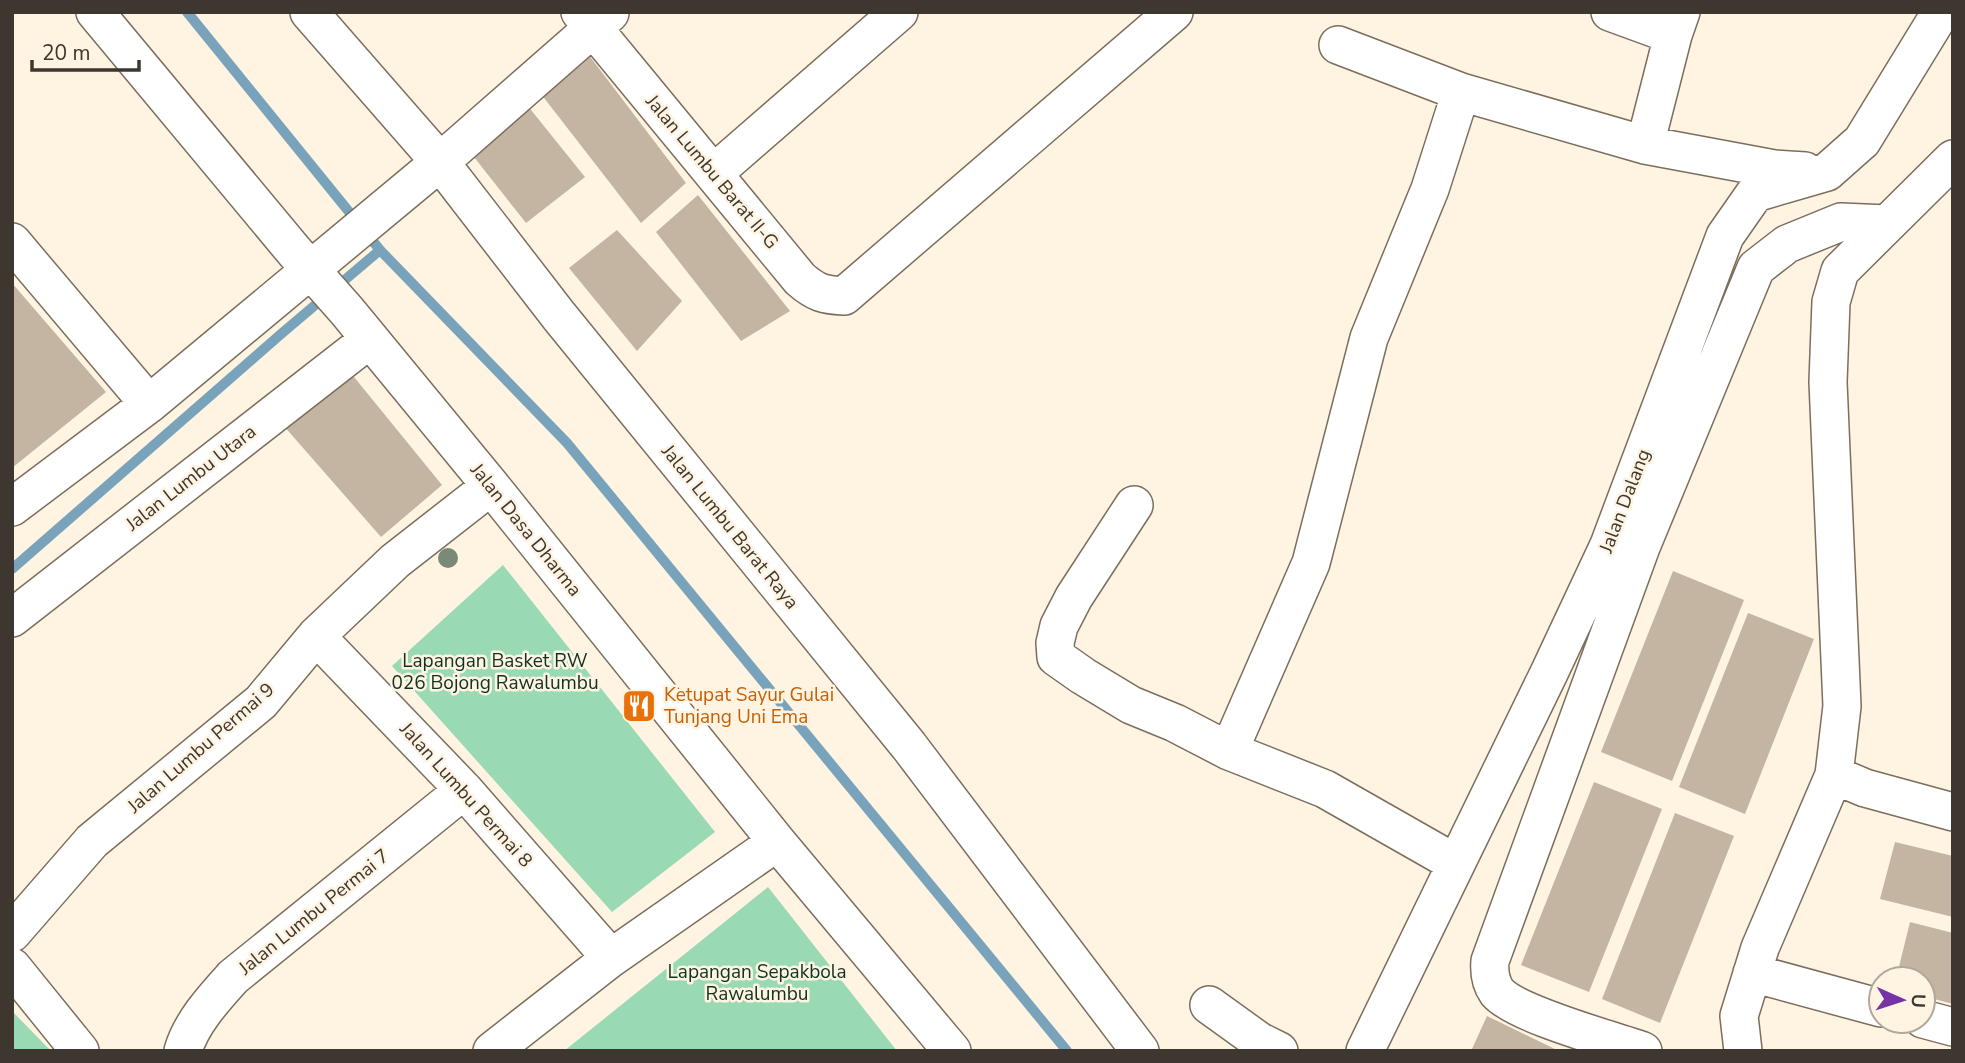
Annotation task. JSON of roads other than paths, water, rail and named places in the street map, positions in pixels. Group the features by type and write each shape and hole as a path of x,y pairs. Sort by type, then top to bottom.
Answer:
{"street":[{"name":"Jalan Dasa Dharma","path":"95,12 323,268 359,325 777,842 952,1051"},
{"name":"Jalan Lumbu Barat Raya","path":"309,12 429,172 559,316 909,746 1140,1051"},
{"path":"714,173 898,12"},
{"name":"Jalan Lumbu Barat II-G","path":"594,18 800,279 811,289 825,295 844,296 1174,12"},
{"path":"1610,12 1677,23 1645,145"},
{"name":"Jalan Dalang","path":"1365,1051 1609,545 1725,236 1755,193 1827,172 1862,141 1941,12"},
{"path":"12,507 323,268 594,18"},
{"path":"1338,45 1461,92 1645,145 1774,169 1827,172"},
{"path":"1229,751 1311,563 1369,338 1430,189 1461,92"},
{"path":"1752,1047 1739,1016 1760,948 1834,775 1842,706 1828,382 1831,302 1840,271 1953,159"},
{"path":"1643,1051 1527,1012 1497,993 1488,974 1490,961 1641,547 1756,268 1787,244 1841,222 1887,224"},
{"path":"12,242 149,404"},
{"name":"Jalan Lumbu Utara","path":"12,618 359,325"},
{"name":"Jalan Lumbu Permai 9","path":"12,933 92,841 261,702 316,636 395,561 491,486"},
{"path":"1134,505 1074,597 1059,626 1055,643 1056,657 1131,705 1175,723 1229,751 1325,789 1455,863"},
{"name":"Jalan Lumbu Permai 8","path":"316,636 464,790 611,958"},
{"path":"1834,775 1866,788 1953,812"},
{"name":"Jalan Lumbu Permai 7","path":"183,1051 186,1040 212,1001 233,977 464,790"},
{"path":"492,1051 611,958 777,842"},
{"path":"12,967 80,1051"},
{"path":"1752,973 1867,1003"},
{"path":"1209,1005 1259,1041 1279,1051"}],"waterway":[{"path":"187,12 380,250 567,443 1067,1051"},
{"path":"12,569 380,250"}],"place":[{"name":"Ketupat Sayur Gulai Tunjang Uni Ema","path":"639,706"}],"park label":[{"name":"Lapangan Basket RW 026 Bojong Rawalumbu","path":"495,672"},
{"name":"Lapangan Sepakbola Rawalumbu","path":"757,983"}]}
